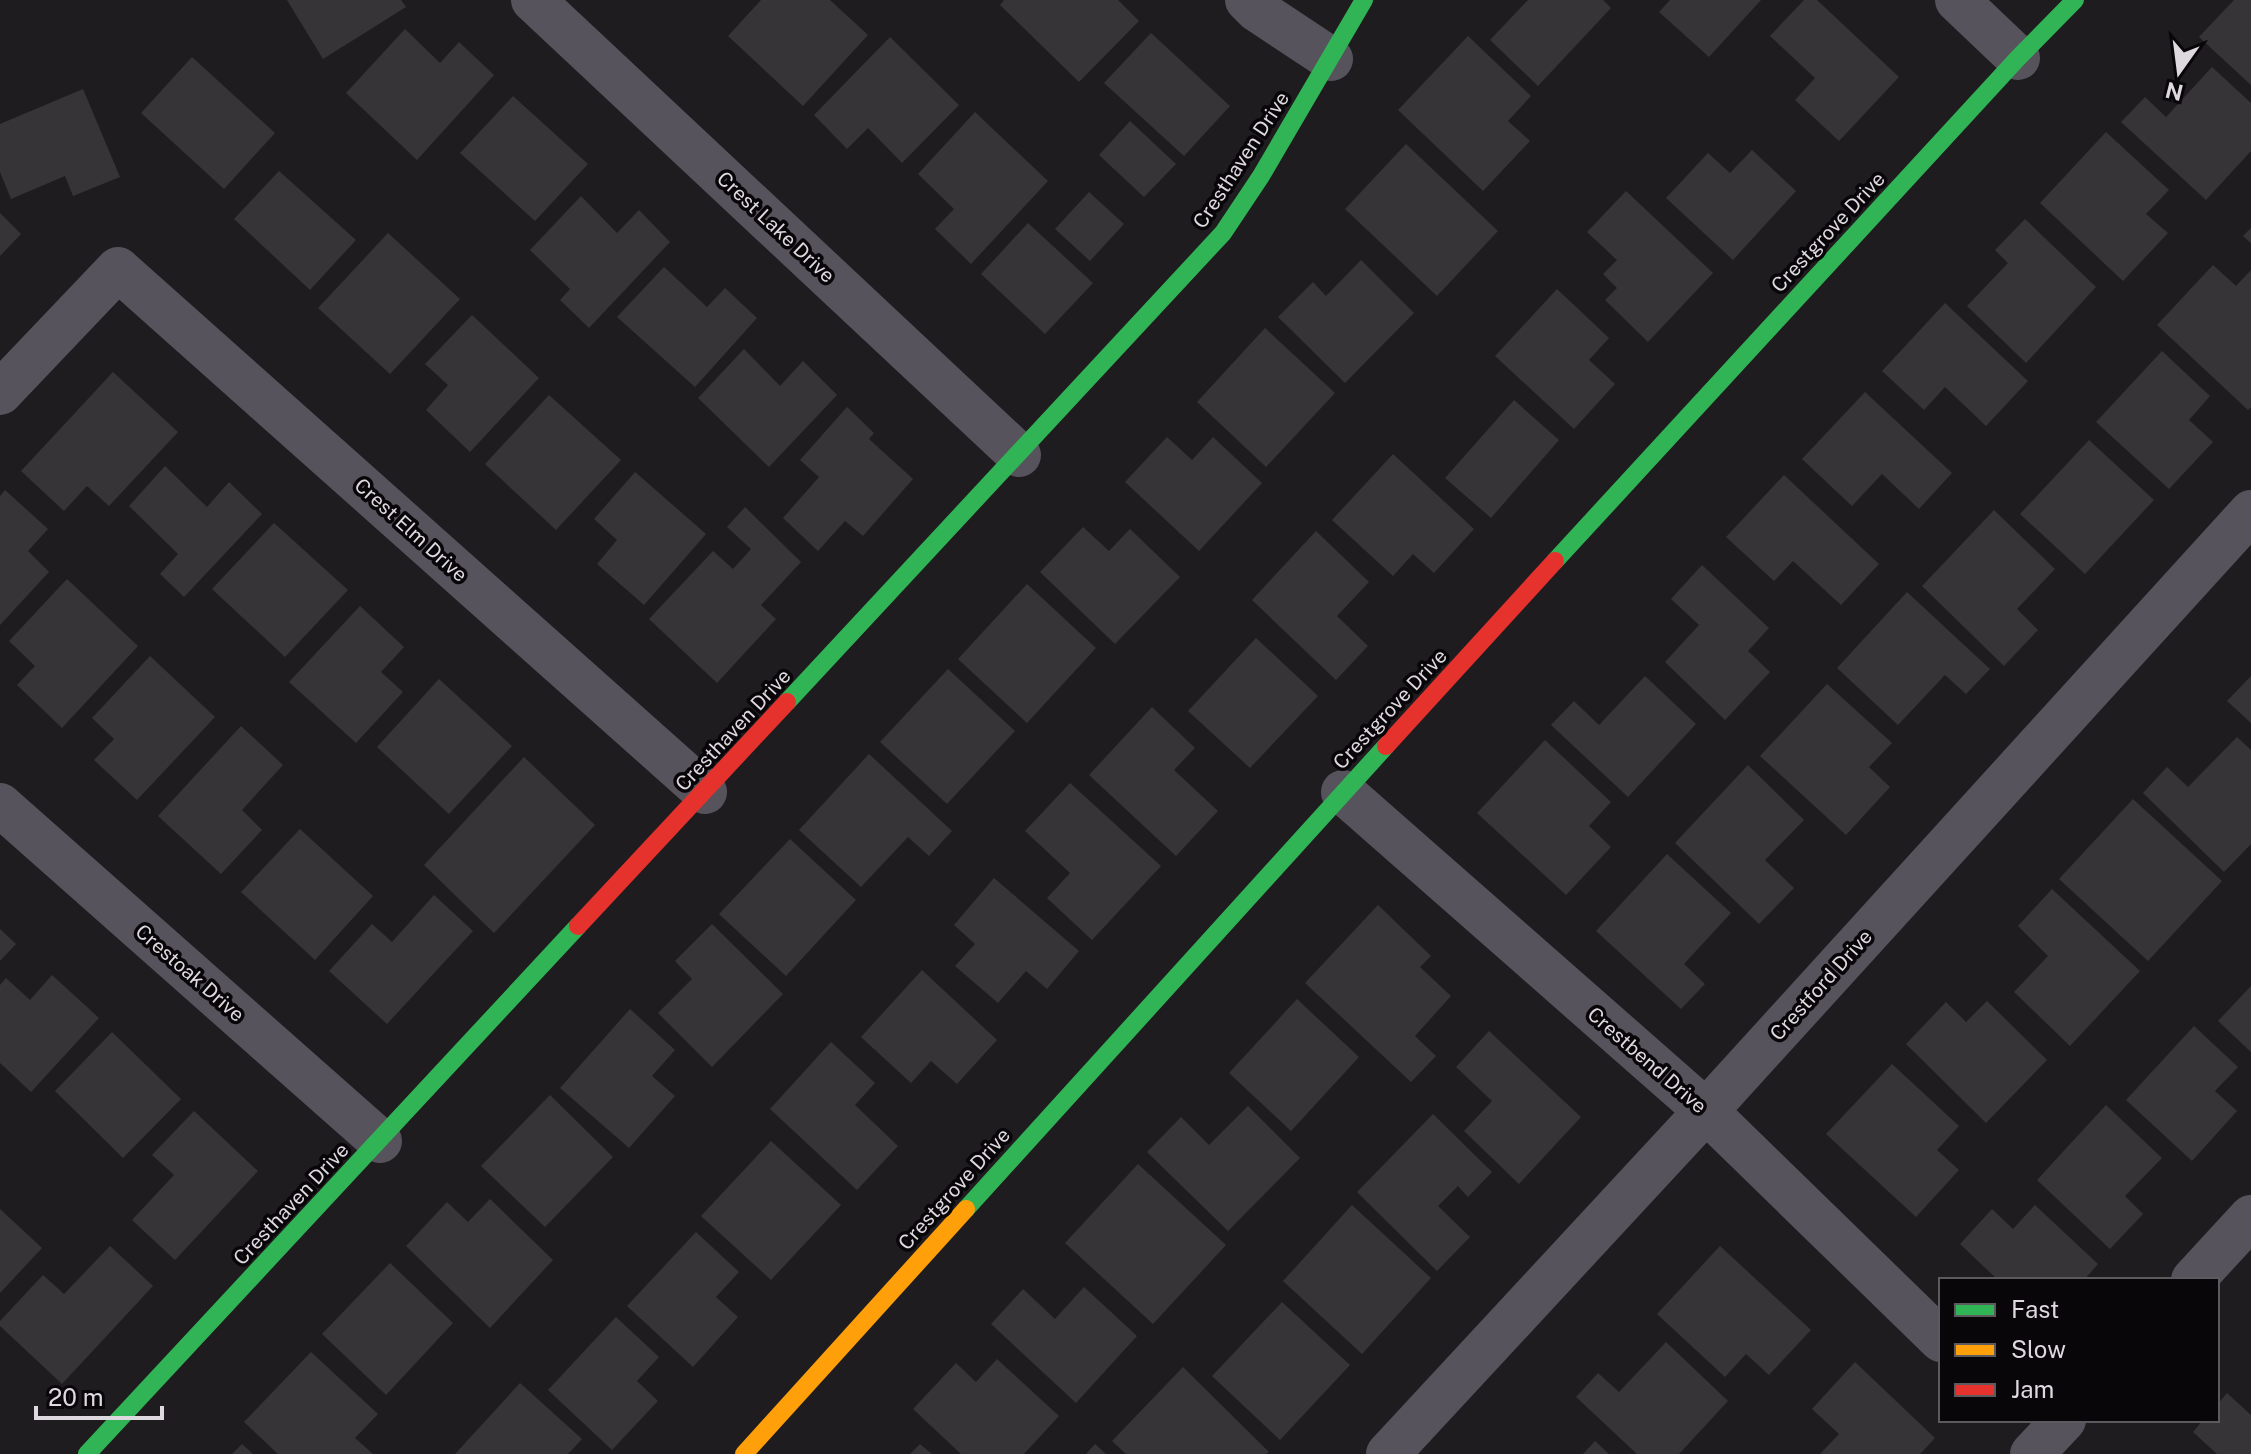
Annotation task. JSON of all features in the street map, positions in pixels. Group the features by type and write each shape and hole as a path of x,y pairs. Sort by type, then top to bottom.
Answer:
{"street":[{"name":"Crest Lake Drive","path":"533,0 1019,455"},
{"path":"1247,0 1257,10 1331,59"},
{"name":"Cresthaven Drive","path":"87,1454 1223,233 1364,0"},
{"path":"1957,0 2018,58"},
{"name":"Crestgrove Drive","path":"744,1454 1343,792 2018,58 2075,0"},
{"name":"Crest Elm Drive","path":"0,393 118,269 705,792"},
{"name":"Crestford Drive","path":"1388,1454 1706,1111 2251,512"},
{"name":"Crestbend Drive","path":"1343,792 1706,1111 1939,1338"},
{"name":"Crestoak Drive","path":"0,805 380,1141"},
{"path":"2195,1278 2251,1217"}],"building":[{"path":"287,0 401,0 406,7 323,59"},
{"path":"761,0 830,0 868,35 803,106 728,36"},
{"path":"1004,0 1118,0 1139,21 1079,82 1000,5"},
{"path":"1528,0 1603,0 1611,8 1538,86 1490,40"},
{"path":"1670,0 1761,0 1709,57 1659,12"},
{"path":"1804,0 1817,0 1899,77 1839,141 1795,100 1815,78 1770,36"},
{"path":"2234,0 2251,0 2251,85 2199,37"},
{"path":"405,29 440,63 459,42 494,75 417,160 346,93"},
{"path":"1151,33 1230,106 1184,156 1104,83"},
{"path":"1468,36 1531,96 1508,121 1530,141 1483,191 1398,110"},
{"path":"890,37 959,105 902,163 868,128 847,149 814,115"},
{"path":"192,57 275,133 224,189 141,113"},
{"path":"2212,67 2251,103 2251,151 2206,200 2121,122 2145,97 2166,117"},
{"path":"83,89 120,177 73,196 65,176 11,199 0,172 0,124"},
{"path":"513,96 588,164 535,221 460,153"},
{"path":"975,112 1048,181 971,264 935,229 954,209 918,174"},
{"path":"1130,121 1176,164 1144,197 1099,155"},
{"path":"2106,132 2169,190 2146,214 2168,233 2123,281 2040,203"},
{"path":"1406,144 1498,231 1437,296 1345,209"},
{"path":"1752,150 1796,191 1733,260 1666,198 1708,153 1730,173"},
{"path":"279,171 356,240 310,290 234,219"},
{"path":"1626,191 1713,273 1648,342 1605,300 1617,288 1603,274 1617,260 1587,232"},
{"path":"1089,192 1124,224 1090,261 1055,229"},
{"path":"581,196 617,233 639,210 670,242 589,328 560,300 570,289 530,250"},
{"path":"0,213 21,234 0,256"},
{"path":"2025,219 2096,287 2026,363 1967,306 2008,263 1995,250"},
{"path":"1028,223 1093,283 1045,334 981,274"},
{"path":"2251,228 2251,243 2243,236"},
{"path":"388,233 460,299 390,374 318,308"},
{"path":"1361,260 1414,313 1345,383 1278,317 1313,282 1326,296"},
{"path":"2213,265 2236,286 2251,270 2251,407 2248,410 2157,325"},
{"path":"664,267 707,307 725,288 757,318 695,387 617,317"},
{"path":"1557,289 1609,338 1589,360 1615,384 1574,429 1495,356"},
{"path":"1945,303 2028,381 1986,426 1945,387 1924,410 1882,371"},
{"path":"472,315 539,378 470,452 426,410 448,385 425,364"},
{"path":"1265,328 1335,393 1266,467 1197,402"},
{"path":"744,349 780,386 803,361 837,395 769,467 698,398"},
{"path":"2162,351 2210,396 2189,420 2213,442 2169,489 2096,422"},
{"path":"113,372 178,432 109,506 87,486 64,511 21,471"},
{"path":"1865,392 1952,473 1919,509 1882,474 1852,506 1802,459"},
{"path":"549,395 621,460 556,530 485,464"},
{"path":"1514,400 1559,440 1491,518 1445,478"},
{"path":"847,407 874,433 869,439 913,479 863,536 845,521 818,551 783,518 819,477 800,460"},
{"path":"1167,437 1192,460 1213,437 1262,483 1199,551 1125,482"},
{"path":"2089,440 2154,500 2085,574 2020,514"},
{"path":"1393,454 1474,529 1434,573 1413,554 1393,576 1332,520"},
{"path":"165,466 207,507 229,482 262,514 184,597 160,574 178,554 129,506"},
{"path":"635,472 706,534 644,605 597,564 617,540 594,519"},
{"path":"1784,475 1879,564 1841,605 1793,561 1774,581 1726,537"},
{"path":"5,490 48,529 28,551 49,572 0,625 0,496"},
{"path":"745,507 801,562 761,605 776,619 717,683 649,619 713,551 733,569 751,549 727,527"},
{"path":"1994,510 2055,569 2017,609 2038,630 2004,666 1922,586"},
{"path":"274,523 348,590 285,657 212,589"},
{"path":"1083,527 1109,551 1130,529 1180,577 1115,644 1040,572"},
{"path":"1316,531 1369,582 1337,616 1368,646 1336,680 1252,600"},
{"path":"1702,565 1769,628 1748,651 1770,672 1725,720 1665,662 1699,625 1671,599"},
{"path":"67,579 138,646 62,728 17,685 35,666 9,641"},
{"path":"1027,584 1096,648 1027,723 958,659"},
{"path":"1907,592 1990,669 1966,694 1945,675 1898,725 1837,668"},
{"path":"360,606 404,647 381,672 403,692 356,743 289,682"},
{"path":"1256,638 1318,696 1250,768 1188,711"},
{"path":"150,656 215,717 137,800 94,760 114,739 92,718"},
{"path":"948,669 1015,731 947,804 880,742"},
{"path":"1645,676 1696,724 1628,797 1551,725 1574,701 1599,725"},
{"path":"2251,676 2251,723 2227,701"},
{"path":"439,679 512,746 449,814 377,747"},
{"path":"1827,684 1892,743 1869,767 1890,787 1846,835 1760,756"},
{"path":"1152,707 1195,748 1174,770 1218,811 1176,856 1089,775"},
{"path":"241,726 283,765 242,810 262,830 221,874 158,816"},
{"path":"2237,737 2251,750 2251,844 2224,872 2143,793 2167,767 2188,787"},
{"path":"1545,740 1611,802 1589,826 1611,847 1566,895 1477,813"},
{"path":"869,754 952,831 929,856 908,837 861,887 799,830"},
{"path":"524,757 595,825 494,933 424,865"},
{"path":"1748,765 1804,820 1765,860 1794,888 1759,924 1675,843"},
{"path":"1070,783 1161,866 1092,940 1047,898 1070,873 1025,831"},
{"path":"2133,799 2222,881 2148,961 2059,879"},
{"path":"300,829 373,896 315,960 241,892"},
{"path":"790,839 856,900 786,976 719,914"},
{"path":"1667,854 1731,913 1684,964 1705,984 1681,1009 1596,931"},
{"path":"994,878 1079,951 1047,989 1026,971 998,1003 955,966 975,944 954,925"},
{"path":"2052,889 2140,971 2070,1046 2014,992 2048,956 2018,926"},
{"path":"434,895 473,931 387,1024 329,971 372,924 392,942"},
{"path":"1378,905 1431,956 1420,967 1451,996 1415,1036 1436,1056 1411,1082 1305,983"},
{"path":"712,924 783,994 712,1067 658,1013 692,979 675,961"},
{"path":"0,929 16,944 0,961"},
{"path":"922,970 997,1040 957,1084 931,1061 911,1083 861,1037"},
{"path":"52,975 99,1018 31,1092 0,1063 0,985 6,978 30,1000"},
{"path":"2251,986 2251,1052 2218,1021"},
{"path":"1297,999 1359,1057 1291,1131 1229,1073"},
{"path":"1987,1001 2047,1060 1986,1123 1906,1044 1946,1002 1966,1022"},
{"path":"630,1009 675,1050 652,1076 675,1096 629,1148 560,1088"},
{"path":"2194,1026 2238,1067 2215,1091 2237,1111 2192,1161 2126,1100"},
{"path":"1489,1031 1581,1117 1519,1184 1464,1131 1492,1101 1456,1067"},
{"path":"112,1032 181,1099 123,1158 55,1091"},
{"path":"831,1042 875,1083 855,1105 898,1146 857,1190 770,1109"},
{"path":"1892,1064 1959,1126 1937,1150 1959,1170 1916,1217 1826,1134"},
{"path":"550,1095 613,1157 545,1227 481,1166"},
{"path":"2106,1105 2162,1158 2125,1196 2143,1214 2110,1249 2037,1180"},
{"path":"1248,1106 1300,1158 1228,1231 1147,1152 1181,1117 1209,1145"},
{"path":"194,1111 258,1171 175,1260 132,1220 174,1175 152,1155"},
{"path":"1433,1114 1492,1172 1468,1197 1458,1186 1438,1206 1470,1237 1437,1271 1357,1192"},
{"path":"771,1141 841,1205 771,1280 701,1216"},
{"path":"1138,1164 1226,1245 1153,1324 1065,1243"},
{"path":"490,1199 553,1260 490,1328 406,1246 447,1202 468,1222"},
{"path":"1352,1205 1431,1278 1362,1354 1283,1281"},
{"path":"2035,1205 2098,1264 2086,1278 1996,1278 1960,1244 1992,1209 2013,1229"},
{"path":"0,1209 42,1248 0,1293"},
{"path":"696,1232 739,1272 716,1297 738,1317 693,1367 627,1306"},
{"path":"110,1246 153,1286 62,1384 0,1326 0,1321 43,1275 64,1294"},
{"path":"1720,1246 1811,1330 1769,1375 1746,1354 1725,1377 1657,1314"},
{"path":"390,1263 453,1323 386,1395 322,1334"},
{"path":"1084,1287 1137,1336 1076,1403 991,1324 1023,1289 1055,1319"},
{"path":"1282,1302 1350,1365 1280,1440 1212,1376"},
{"path":"616,1317 659,1357 637,1381 658,1401 612,1450 548,1390"},
{"path":"1666,1342 1728,1401 1679,1454 1637,1454 1576,1397 1598,1373 1619,1392"},
{"path":"311,1352 378,1414 355,1438 373,1454 278,1454 244,1422"},
{"path":"997,1359 1059,1416 1024,1454 961,1454 913,1409 956,1363 976,1382"},
{"path":"1855,1362 1935,1438 1920,1454 1820,1454 1839,1434 1812,1409"},
{"path":"1183,1367 1269,1452 1126,1454 1112,1441"},
{"path":"520,1383 582,1439 568,1454 455,1454"},
{"path":"2227,1393 2251,1415 2251,1454 2217,1454 2193,1432 2201,1422 2219,1422 2219,1403"},
{"path":"1595,1441 1609,1454 1583,1454"},
{"path":"242,1444 253,1454 232,1454"},
{"path":"920,1444 932,1454 910,1454"},
{"path":"1095,1444 1106,1454 1086,1454"}],"traffic: fast":[{"path":"787,702 1223,233 1261,176 1364,0"},
{"path":"1555,561 2075,0"},
{"path":"966,1209 1386,746"},
{"path":"87,1454 578,926"}],"traffic: slow":[{"path":"744,1454 966,1209"}],"traffic: jam":[{"path":"1386,746 1555,561"},
{"path":"578,926 787,702"}]}
